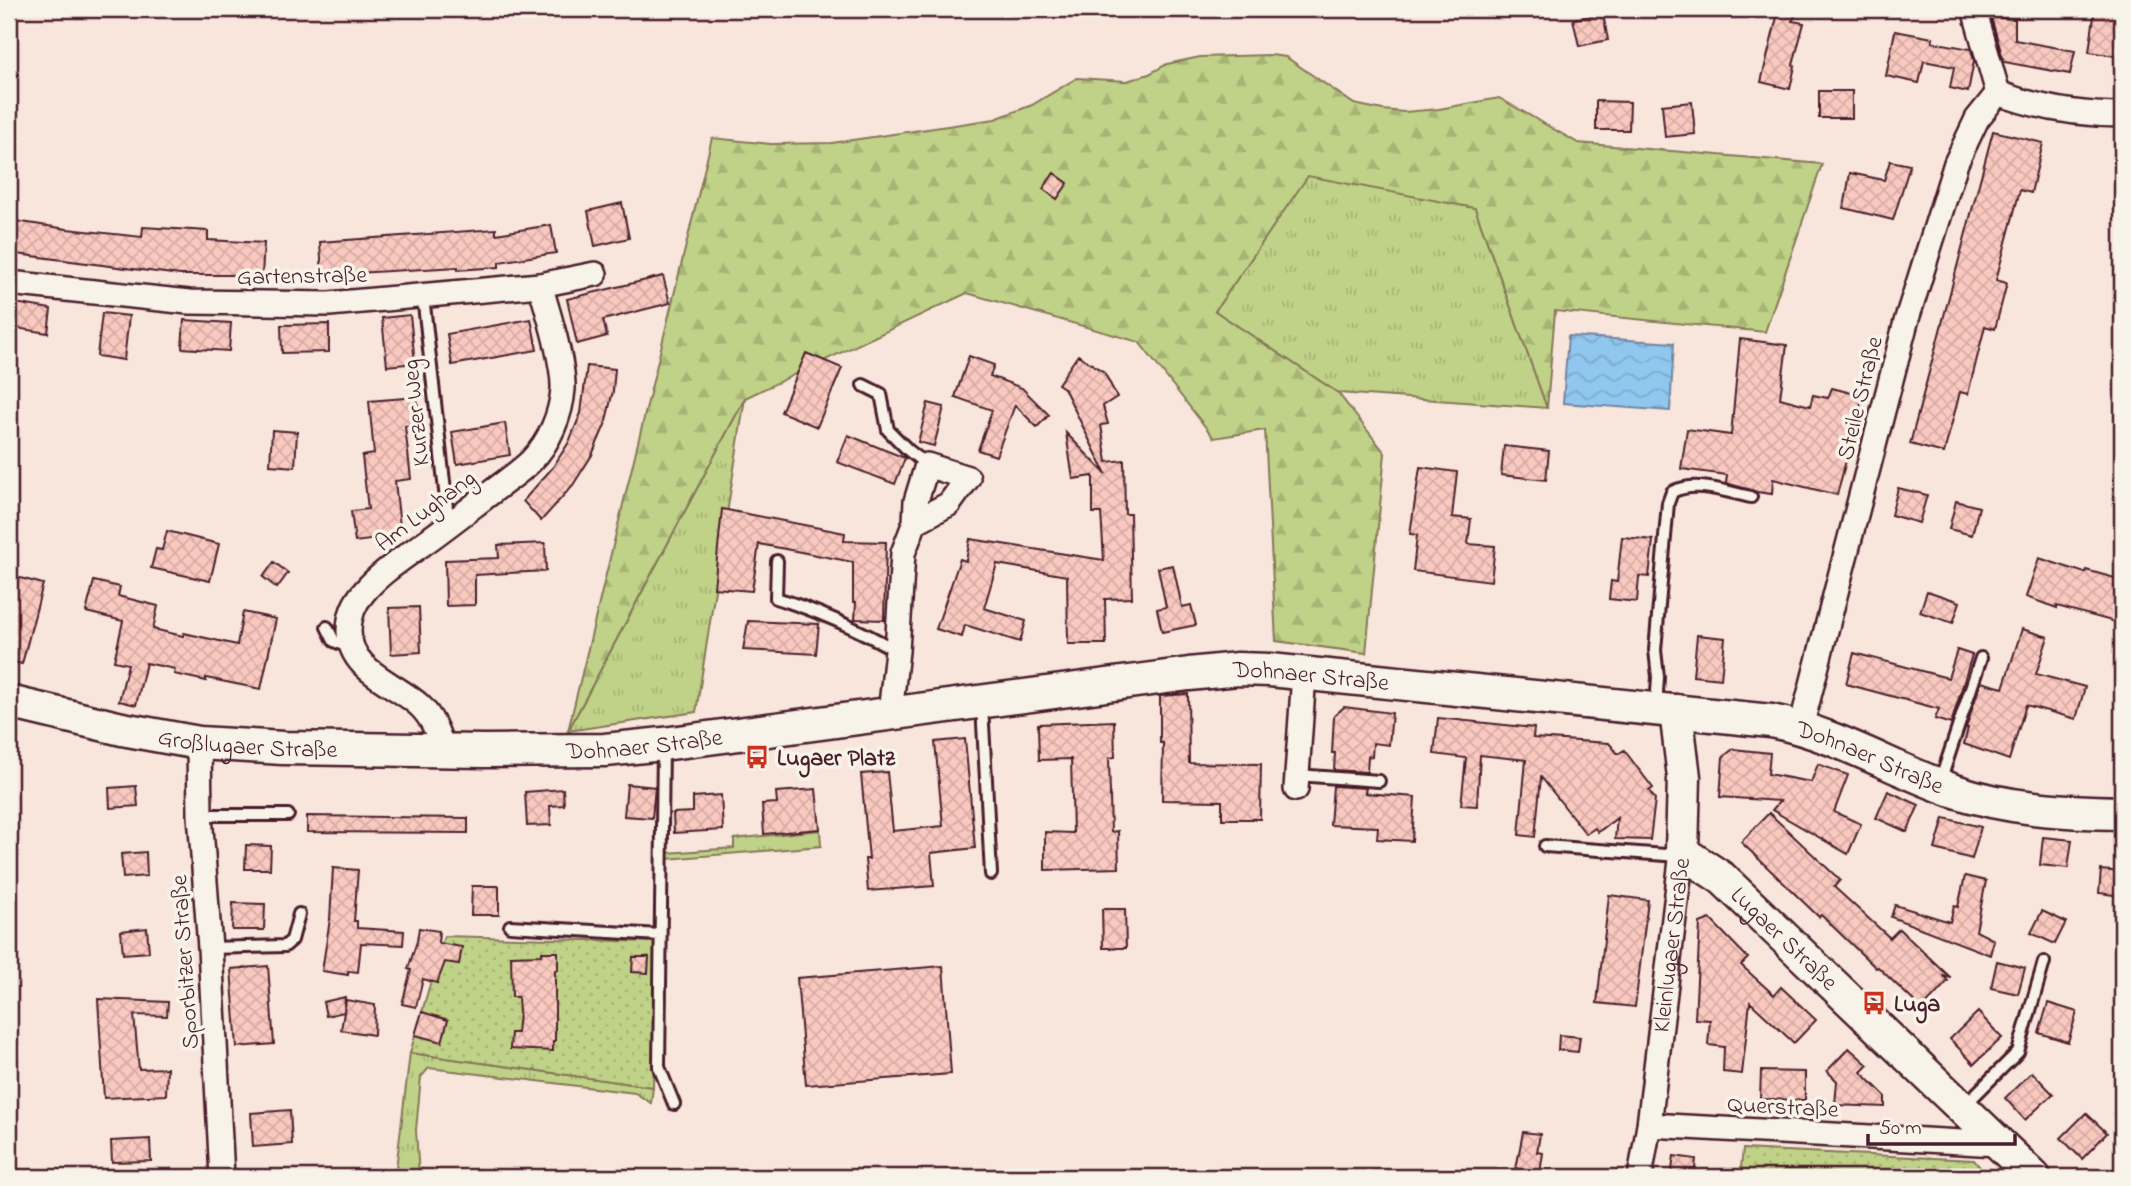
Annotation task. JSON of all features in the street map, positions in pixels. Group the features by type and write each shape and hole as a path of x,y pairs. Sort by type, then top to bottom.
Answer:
{"main road":[{"name":"Dohnaer Straße","path":"490,751 606,750 663,744 1238,669 1771,721 1801,727 1848,744 1939,785 1991,801 2035,809 2122,813"},
{"name":"Großlugaer Straße","path":"9,702 122,729 199,743 283,748 490,751"},
{"name":"Kleinlugaer Straße","path":"1666,710 1684,777 1682,854"},
{"name":"Lugaer Straße","path":"1682,854 1722,878 2034,1177"}],"street":[{"path":"1974,9 1998,93 2021,102 2067,112 2122,115"},
{"name":"Steile Straße","path":"1801,727 1906,322 1956,163 1978,119 1998,93"},
{"name":"Gartenstraße","path":"9,283 189,302 329,304 540,285 596,274"},
{"name":"Am Lughang","path":"352,649 349,632 351,615 365,591 401,559 449,526 531,462 544,445 554,425 562,397 561,371 540,285"},
{"path":"890,715 903,553 915,522 916,501 927,465 968,478 949,504 915,522"},
{"path":"352,649 370,670 425,711 436,728 444,751"},
{"path":"1296,782 1304,674"},
{"name":"Sporbitzer Straße","path":"199,743 200,815 222,1177"},
{"name":"Kleinlugaer Straße","path":"1640,1177 1649,1125 1682,854"},
{"name":"Querstraße","path":"1649,1125 1998,1144"}],"lane":[{"name":"Kurzer Weg","path":"423,296 449,526"},
{"path":"863,385 880,394 888,430 927,465"},
{"path":"1666,710 1655,650 1668,503 1672,492 1697,486 1751,496"},
{"path":"777,561 776,598 807,607 897,651"},
{"path":"327,627 334,640 352,649"},
{"path":"1939,785 1981,658"},
{"path":"982,702 991,874"},
{"path":"663,744 659,1067 674,1104"},
{"path":"1296,782 1379,781"},
{"path":"200,815 288,815"},
{"path":"1545,846 1682,854"},
{"path":"210,948 285,946 292,940 299,914"},
{"path":"510,926 660,934"},
{"path":"1961,1109 2018,1052 2044,962"}],"green space":[{"path":"1200,57 1286,57 1354,104 1383,110 1404,112 1439,109 1499,98 1578,143 1822,164 1765,332 1555,311 1547,408 1475,208 1308,176 1215,311 1338,393 1385,453 1366,653 1276,641 1265,430 1214,438 1139,342 967,293 745,398 568,731 712,138 771,144 832,143 995,119 1032,105 1077,78 1127,81 1149,74 1167,64"},
{"path":"1308,175 1475,208 1547,408 1338,393 1215,311"},
{"path":"745,398 696,712 568,731"},
{"path":"820,830 821,846 667,859 667,853 734,848 734,839"},
{"path":"444,936 655,942 653,1087 410,1053"},
{"path":"410,1053 653,1087 651,1103 635,1093 429,1068 421,1077 416,1130 419,1177 395,1177"},
{"path":"1743,1149 1974,1160 1988,1177 1740,1177"}],"water":[{"path":"1568,336 1674,343 1670,411 1563,403"}],"building":[{"path":"1779,9 1799,9 1792,21 1804,23 1790,89 1761,82"},
{"path":"2095,9 2122,9 2122,57 2089,52"},
{"path":"1603,14 1608,40 1579,46 1573,19"},
{"path":"1991,17 2015,19 2015,40 2075,51 2070,74 2004,62"},
{"path":"1895,31 1933,38 1932,42 1971,49 1974,61 1968,92 1950,88 1954,67 1924,61 1919,83 1886,76"},
{"path":"1819,91 1852,91 1852,118 1819,118"},
{"path":"1596,101 1630,102 1629,130 1596,130"},
{"path":"1692,102 1695,134 1665,137 1662,105"},
{"path":"1993,131 2043,143 2031,193 2020,190 1996,280 2007,283 1995,329 1985,326 1968,394 1960,392 1944,453 1910,444"},
{"path":"1890,161 1910,165 1893,220 1844,208 1850,173 1884,180"},
{"path":"1054,173 1068,183 1057,199 1043,189"},
{"path":"622,203 629,238 595,246 588,211"},
{"path":"9,220 142,237 143,227 208,231 208,240 264,243 262,275 180,275 9,253"},
{"path":"551,225 556,253 499,262 499,267 322,275 320,242 496,229 496,234"},
{"path":"663,276 670,303 603,320 607,336 577,344 567,299"},
{"path":"9,302 51,309 48,333 9,327"},
{"path":"102,313 129,316 124,360 97,356"},
{"path":"410,315 415,363 387,366 382,318"},
{"path":"531,319 537,350 452,365 447,334"},
{"path":"184,320 231,323 229,351 182,348"},
{"path":"329,324 329,352 282,353 281,325"},
{"path":"1740,339 1787,345 1780,398 1810,406 1813,395 1828,398 1832,388 1863,396 1837,495 1773,479 1772,494 1757,492 1726,483 1727,475 1681,469 1687,429 1731,435"},
{"path":"806,353 842,368 817,427 781,412"},
{"path":"1078,355 1104,372 1117,397 1103,406 1108,424 1101,425 1107,462 1124,460 1125,514 1130,514 1132,598 1105,599 1106,644 1068,644 1067,576 997,564 984,608 1026,621 1020,642 965,625 962,637 936,629 960,559 966,561 970,539 1104,560 1101,513 1093,513 1093,476 1073,479 1066,433 1106,474 1064,388 1058,384"},
{"path":"969,356 994,365 990,376 1022,388 1049,415 1037,427 1015,405 996,456 978,450 992,410 955,397"},
{"path":"587,366 615,369 605,425 592,455 573,485 541,521 523,501 553,467 569,442 581,413"},
{"path":"417,397 419,425 405,426 411,479 395,481 401,536 355,542 351,511 368,509 362,456 374,454 369,401"},
{"path":"928,403 944,407 934,446 918,442"},
{"path":"505,423 510,455 457,464 452,432"},
{"path":"272,430 297,432 295,467 270,465"},
{"path":"848,435 905,458 895,484 837,462"},
{"path":"1504,446 1549,451 1546,480 1501,475"},
{"path":"1420,467 1457,472 1452,517 1471,519 1468,544 1495,546 1491,581 1413,571 1417,535 1410,534"},
{"path":"1898,488 1927,495 1919,523 1891,515"},
{"path":"1956,501 1979,507 1972,535 1949,529"},
{"path":"722,509 845,533 844,541 886,542 884,620 855,619 853,562 759,544 752,591 714,588"},
{"path":"167,531 219,544 210,581 151,568 156,549 162,550"},
{"path":"1622,537 1653,540 1649,577 1639,576 1637,602 1609,599 1611,581 1617,582"},
{"path":"545,543 546,571 475,575 475,605 446,606 445,560 499,558 498,545"},
{"path":"2039,558 2085,573 2086,570 2122,580 2119,623 2057,608 2026,597"},
{"path":"274,562 288,573 277,588 263,577"},
{"path":"1173,565 1182,607 1191,605 1196,625 1162,632 1157,609 1166,607 1158,568"},
{"path":"9,575 43,584 22,664 9,661"},
{"path":"94,581 120,587 118,596 158,606 153,629 183,636 184,633 237,645 243,612 276,619 261,689 174,674 175,669 146,663 136,705 119,701 128,664 114,661 123,621 86,612"},
{"path":"1927,591 1960,602 1953,623 1920,612"},
{"path":"419,607 421,652 391,654 389,608"},
{"path":"748,621 819,624 816,654 743,650"},
{"path":"2022,629 2048,637 2036,674 2085,687 2076,719 2026,705 2009,760 1964,744 1966,728 1981,682 2003,688"},
{"path":"1697,635 1725,638 1721,679 1693,676"},
{"path":"1957,650 1972,655 1951,724 1935,719 1939,709 1846,684 1854,653 1948,678"},
{"path":"1188,694 1189,763 1261,764 1260,819 1222,819 1222,801 1162,800 1160,696"},
{"path":"1344,707 1392,713 1389,745 1373,743 1372,757 1368,756 1367,772 1334,770 1334,716"},
{"path":"1438,718 1534,728 1533,738 1609,743 1618,754 1624,750 1653,788 1649,791 1655,799 1650,840 1615,839 1617,818 1598,832 1595,828 1586,834 1541,777 1535,837 1519,835 1526,760 1480,755 1477,806 1461,805 1466,758 1434,754"},
{"path":"1114,721 1115,757 1109,758 1111,832 1118,831 1119,868 1045,870 1045,832 1073,833 1071,759 1039,760 1038,724"},
{"path":"965,739 975,848 931,853 934,886 868,891 865,859 869,859 861,774 887,772 893,831 943,826 935,742"},
{"path":"1733,749 1770,753 1768,774 1811,782 1818,764 1848,775 1834,812 1861,824 1848,854 1772,810 1780,801 1720,797 1723,757"},
{"path":"627,784 655,787 652,818 624,816"},
{"path":"136,786 138,806 110,808 109,788"},
{"path":"1333,786 1366,788 1365,793 1415,797 1412,841 1377,839 1378,827 1330,825"},
{"path":"563,789 564,805 550,806 551,825 527,826 525,792"},
{"path":"816,789 820,829 764,834 762,804 777,803 776,792"},
{"path":"1888,791 1919,805 1907,832 1876,818"},
{"path":"721,795 723,830 674,833 673,813 693,812 693,797"},
{"path":"1769,813 1840,880 1834,887 1890,938 1899,929 1951,978 1944,976 1948,981 1922,1009 1821,915 1819,917 1741,842"},
{"path":"307,816 468,818 468,833 307,832"},
{"path":"1944,818 1981,827 1972,859 1935,849"},
{"path":"2043,837 2072,840 2068,868 2040,865"},
{"path":"246,845 271,846 270,869 245,869"},
{"path":"146,852 147,876 123,878 121,854"},
{"path":"333,868 358,870 354,921 357,921 357,928 404,931 403,945 361,943 358,972 348,971 348,975 322,971 330,919"},
{"path":"2101,870 2122,872 2121,896 2099,893"},
{"path":"1965,876 1986,881 1976,931 1994,940 1990,955 1891,917 1895,905 1950,922 1954,906 1958,907"},
{"path":"472,886 499,886 499,915 471,915"},
{"path":"1609,895 1648,900 1635,1007 1597,1003"},
{"path":"233,903 265,904 264,930 232,930"},
{"path":"1102,909 1125,909 1126,948 1103,948"},
{"path":"2042,911 2066,922 2055,944 2031,933"},
{"path":"1710,919 1748,958 1741,965 1774,995 1781,987 1816,1020 1794,1043 1750,1002 1742,1074 1723,1072 1724,1047 1708,1045 1710,1020 1695,1019 1700,923"},
{"path":"147,928 149,952 123,954 121,931"},
{"path":"419,928 439,931 438,943 462,947 459,964 445,962 437,983 423,979 416,1007 402,1004"},
{"path":"542,952 558,952 553,1051 510,1049 511,1033 517,1033 519,1013 518,997 512,997 511,956 542,955"},
{"path":"633,957 649,957 648,973 632,972"},
{"path":"1997,961 2025,968 2018,994 1991,988"},
{"path":"268,966 274,1044 237,1047 231,969"},
{"path":"943,966 951,1074 806,1085 797,978"},
{"path":"345,997 344,1012 326,1016 323,1002"},
{"path":"98,999 168,1002 167,1016 134,1015 139,1069 167,1068 166,1095 104,1098"},
{"path":"346,1000 375,1005 374,1035 341,1030"},
{"path":"2048,1003 2077,1012 2068,1042 2039,1033"},
{"path":"422,1012 448,1020 442,1042 415,1035"},
{"path":"1978,1012 2002,1038 1974,1064 1950,1039"},
{"path":"1559,1035 1580,1037 1578,1052 1558,1050"},
{"path":"1849,1048 1868,1065 1861,1072 1885,1096 1885,1107 1835,1105 1837,1081 1827,1071"},
{"path":"1761,1071 1805,1072 1805,1100 1760,1099"},
{"path":"2032,1072 2053,1094 2025,1120 2005,1098"},
{"path":"290,1110 292,1144 253,1147 251,1113"},
{"path":"2086,1113 2107,1133 2082,1159 2061,1138"},
{"path":"1523,1132 1540,1134 1537,1152 1543,1153 1540,1173 1516,1169"},
{"path":"150,1139 151,1161 112,1162 111,1141"},
{"path":"1674,1156 1696,1159 1694,1177 1671,1177"}],"place":[{"name":"Lugaer Platz","path":"757,757"},
{"name":"Luga","path":"1874,1003"}]}
